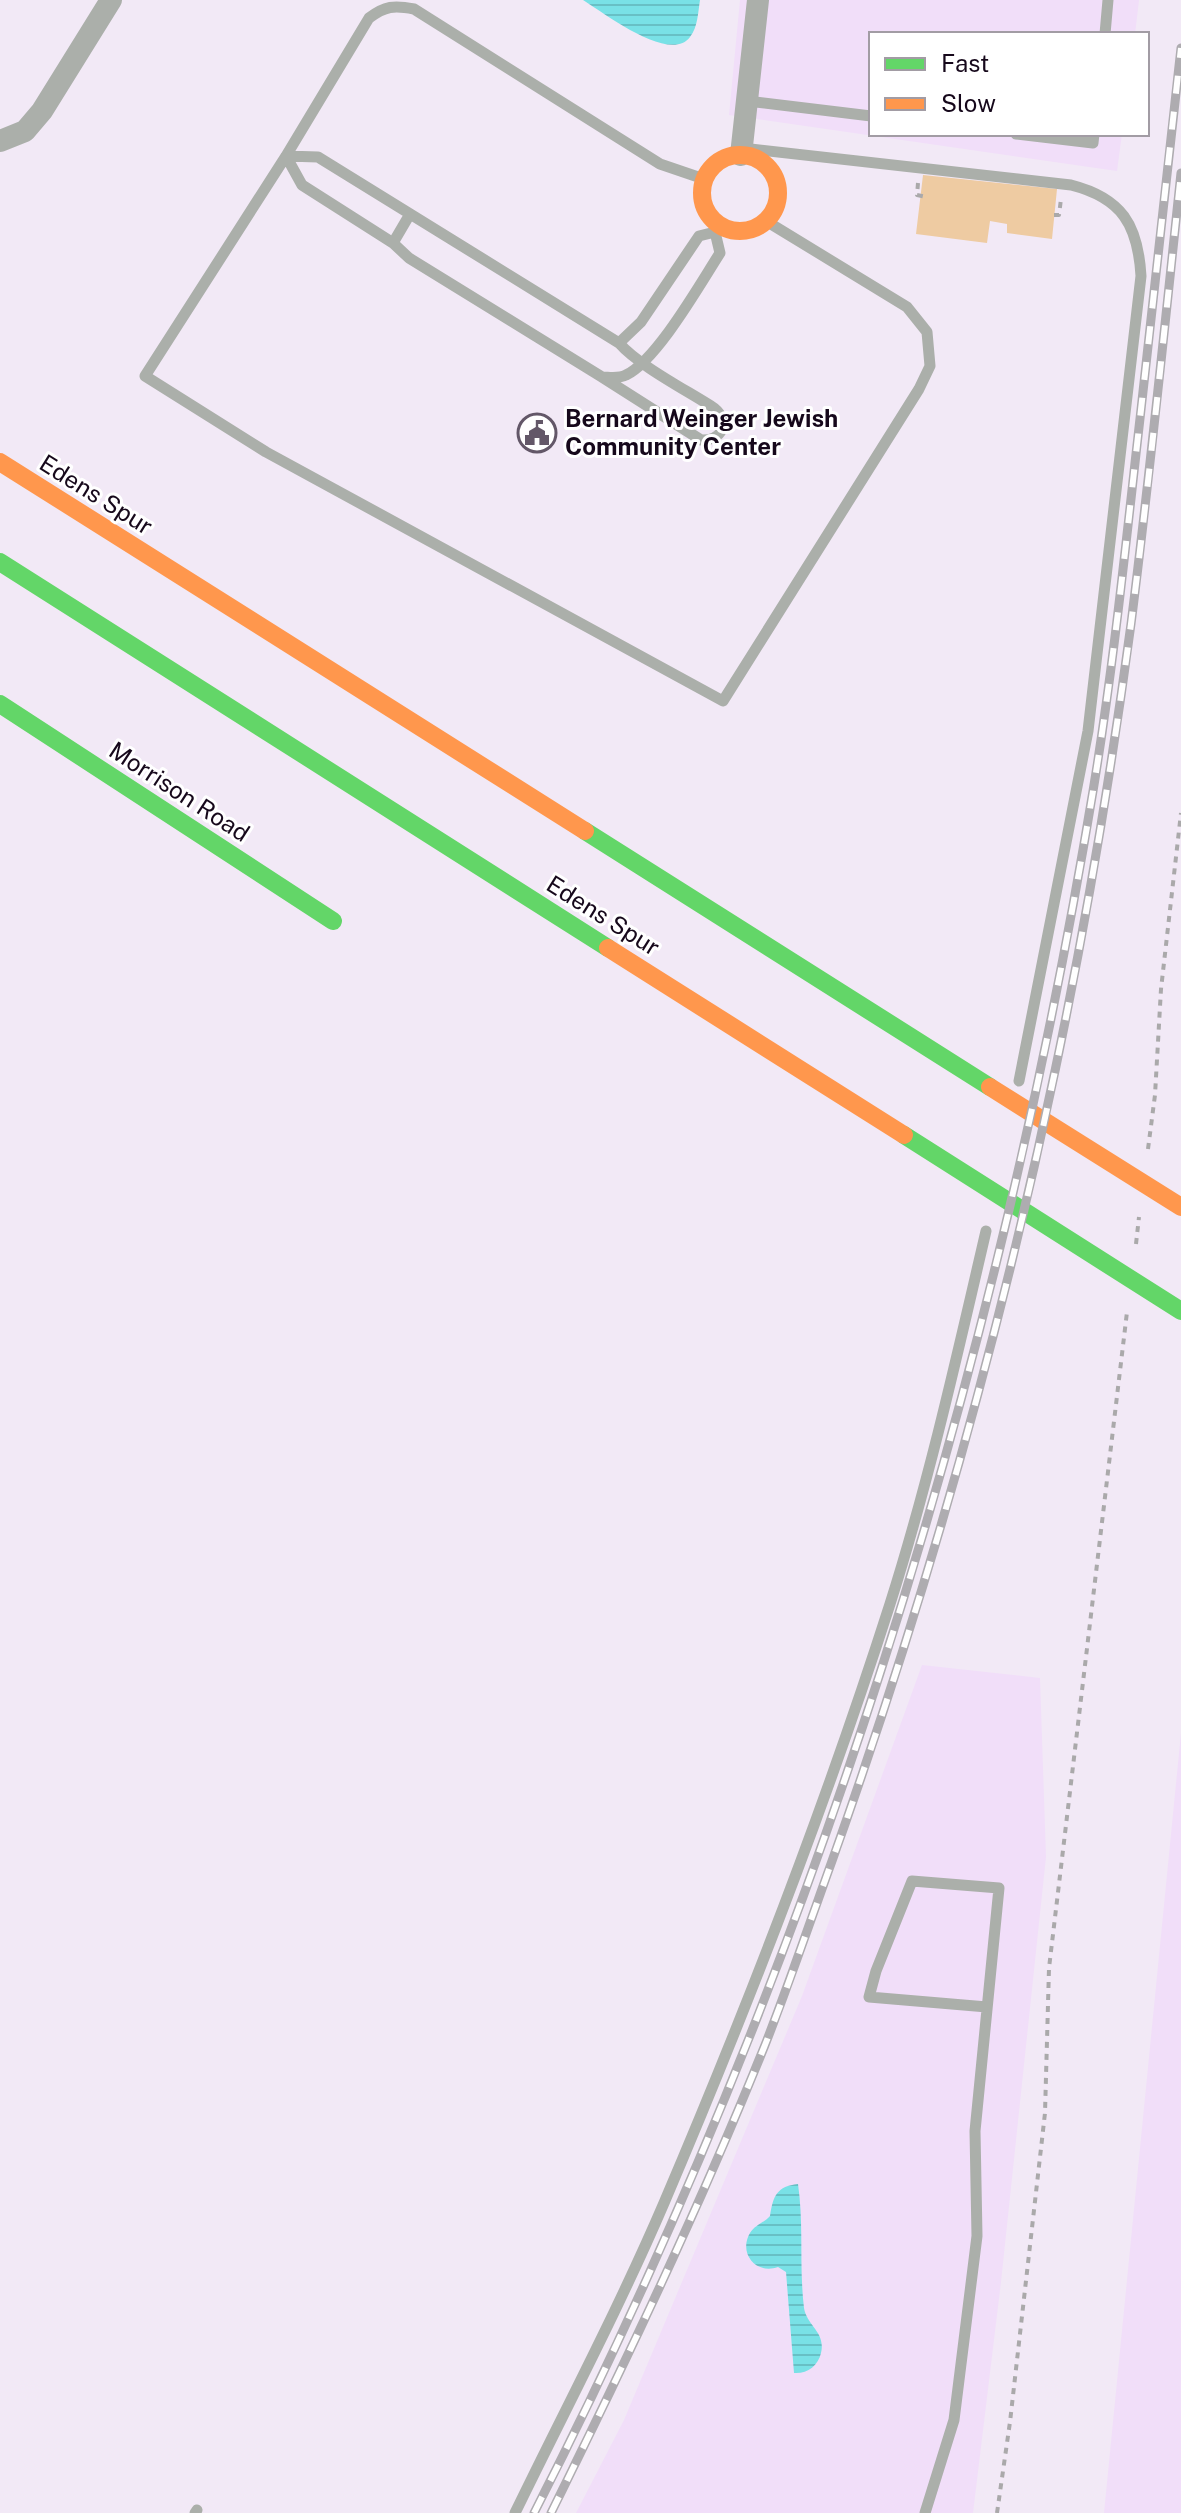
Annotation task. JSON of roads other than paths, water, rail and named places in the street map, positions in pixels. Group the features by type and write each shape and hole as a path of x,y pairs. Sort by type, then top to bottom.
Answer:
{"main road":[{"path":"741,151 764,164 773,174 778,185 778,199 766,221 747,231 716,228 702,204 704,179 718,161 741,151"},
{"name":"Edens Spur","path":"0,462 1181,1207"},
{"name":"Edens Spur","path":"0,562 1181,1311"},
{"name":"Morrison Road","path":"0,704 333,921"}],"street":[{"path":"2,141 25,131 42,111 111,0"},
{"path":"741,151 758,0"}],"lane":[{"path":"1105,32 1108,0"},
{"path":"704,179 660,164 414,9 394,5 383,7 369,18 286,156 145,376 266,452 723,701 919,389 930,366 927,332 907,307 766,221"},
{"path":"747,101 869,116"},
{"path":"1033,136 1093,143 1094,136"},
{"path":"741,151 1071,185 1091,190 1120,210 1130,223 1140,251 1140,292 1088,731 1019,1081"},
{"path":"286,156 318,157 619,343 644,363 719,411 723,428 717,437 707,441 696,438 409,258 393,243 302,185 286,156"},
{"path":"393,243 410,214"},
{"path":"602,377 623,377 644,363 671,328 720,253 716,228 699,236 641,322 619,343"},
{"path":"515,2513 664,2203 762,1967 833,1774 891,1601 933,1450 986,1231"},
{"path":"925,2513 954,2420 977,2236 975,2131 999,1888 912,1881 876,1971 869,1997 987,2007"}],"water":[{"path":"583,0 700,0 693,33 681,44 668,44 637,34"},
{"path":"798,2184 804,2308 819,2334 822,2346 815,2365 807,2371 794,2373 786,2272 778,2267 770,2269 756,2265 746,2248 750,2233 770,2216 777,2193"}],"railway":[{"path":"534,2513 633,2308 724,2100 806,1889 880,1674 945,1456 1003,1236 1052,1015 1106,705 1181,48"},
{"path":"551,2513 689,2222 774,2022 898,1666 984,1371 1055,1071 1106,792 1138,568 1181,173"}],"place":[{"name":"Bernard Weinger Jewish Community Center","path":"537,433"}]}
